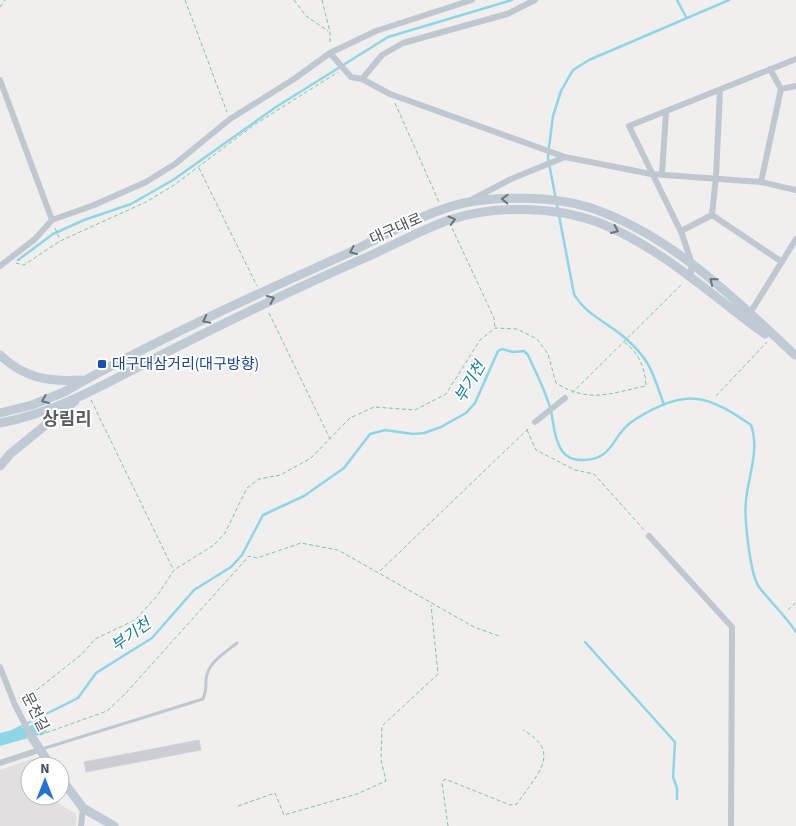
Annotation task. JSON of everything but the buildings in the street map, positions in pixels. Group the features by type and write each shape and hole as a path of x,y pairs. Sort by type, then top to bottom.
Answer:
{"street":[{"path":"0,266 35,239 52,220 94,205 146,182 175,164 230,119 294,80 330,53 376,31 472,0"},
{"path":"362,80 382,55 403,43 507,14 535,0"},
{"path":"330,53 351,77 362,80 390,94 565,157 651,174 716,177 761,182 796,190"},
{"path":"690,276 692,264 680,231 629,126 796,59"},
{"path":"761,182 781,89 770,69"},
{"path":"0,80 52,220"},
{"path":"781,89 796,86"},
{"path":"712,215 716,177 720,90"},
{"path":"662,174 666,112"},
{"path":"463,203 565,157"},
{"name":"대구대로","path":"0,413 32,405 260,293 443,209 463,203 493,199 567,203 587,207 628,224 692,264 750,313 795,356"},
{"name":"대구대로","path":"0,423 27,417 87,392 264,302 449,220 502,211 569,214 601,224 628,236 690,276 795,356"},
{"path":"680,231 712,215"},
{"path":"712,215 782,262"},
{"path":"750,313 796,238"},
{"path":"0,355 15,368 35,378 51,381 84,380"},
{"path":"0,466 10,454 45,424 87,392"},
{"path":"535,422 565,398"},
{"path":"649,536 732,626 731,826"},
{"name":"문천길","path":"0,667 14,702 32,737 44,756"},
{"path":"0,763 40,750"},
{"path":"70,790 83,808 114,826"},
{"path":"82,826 83,808"}],"lane":[{"path":"40,750 203,699 206,691 206,678 212,664 237,643"}],"path":[{"path":"0,7 5,0"},
{"path":"184,0 230,119"},
{"path":"294,0 306,16 330,32"},
{"path":"322,0 330,32 330,53"},
{"path":"7,260 24,265 60,240 146,202 174,185 254,124 342,68"},
{"path":"55,230 60,240"},
{"path":"572,393 690,276"},
{"path":"14,702 38,689 82,654 95,639 114,632 135,620 156,596 174,570 214,546 225,533 247,488 259,479 280,475 311,458 350,418 374,406 415,410 446,394 480,340 495,328 517,329 536,339 548,354 556,383 572,393 586,396 646,386 645,371 637,354 624,340"},
{"path":"716,396 766,343"},
{"path":"87,392 174,570"},
{"path":"380,572 535,422"},
{"path":"527,430 536,450 575,470 594,474 644,530"},
{"path":"32,737 106,711 125,694 249,556 258,558 301,543 338,550 380,572 431,604 474,627 499,636"},
{"path":"788,610 796,602"},
{"path":"238,806 275,793 284,815 357,794 386,781 381,760 382,726 438,674 431,604"},
{"path":"448,826 442,783 445,779 510,805 517,804 545,760 544,750 534,736 523,730"}],"shaded area":[{"path":"20,763 20,806 62,806 76,814 76,826 0,826 0,770"}],"water":[{"path":"37,724 45,725 46,733 0,746 0,733"}],"waterway":[{"path":"18,260 53,234 84,220 131,204 173,180 276,107 388,37 512,0"},
{"path":"677,0 686,17"},
{"path":"664,405 646,360 624,337 584,307 574,294 548,158 553,116 561,91 573,70 589,60 729,0"},
{"name":"부기천","path":"12,731 78,698 96,673 152,638 194,590 231,567 242,555 263,515 304,496 344,468 370,434 385,430 413,434 424,433 441,427 466,413 475,403 498,351 502,349 513,352 524,351 528,355 549,404 559,446 568,457 573,459 592,459 600,456 606,452 630,423 653,409 680,400 697,399 711,402 751,425 754,453 746,509 748,546 753,571 759,587 796,632"},
{"path":"585,642 675,742 673,777 677,788 677,799"}],"place":[{"name":"대구대삼거리(대구방향)","path":"102,364"}],"district":[{"name":"상림리","path":"67,419"}]}
